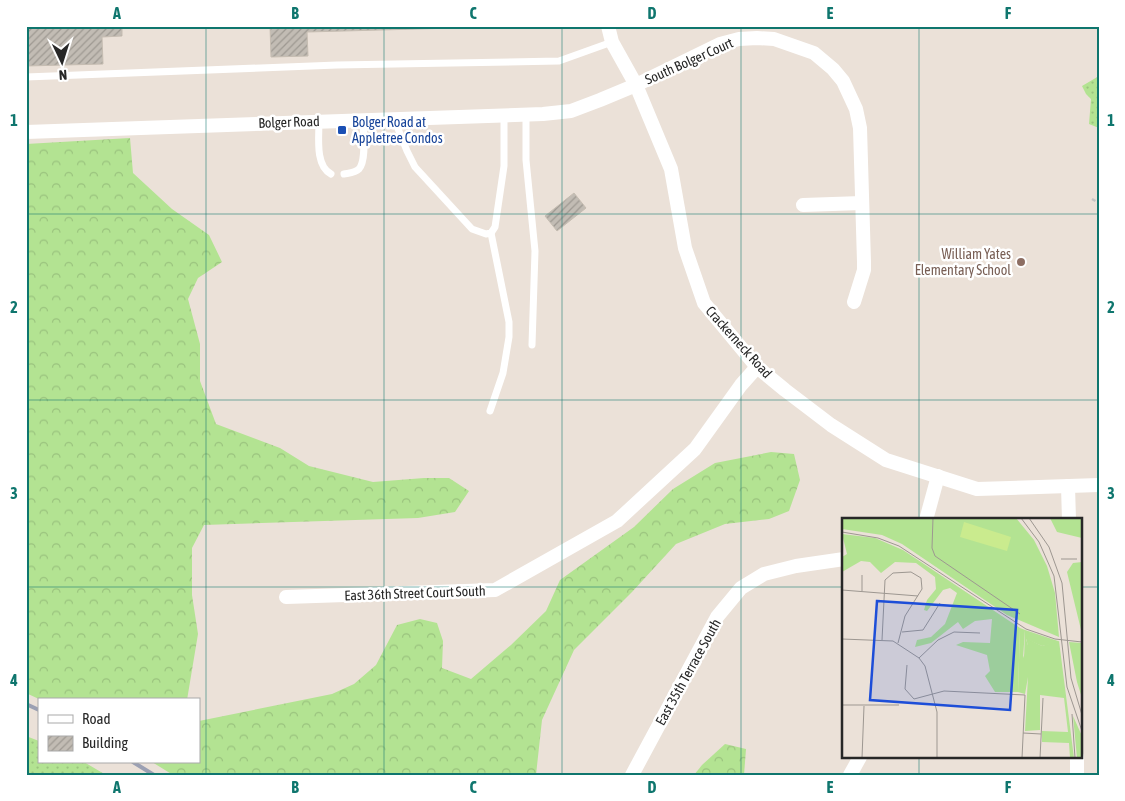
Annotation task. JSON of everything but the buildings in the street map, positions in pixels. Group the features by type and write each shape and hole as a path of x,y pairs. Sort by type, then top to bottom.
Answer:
{"street":[{"name":"Crackerneck Road","path":"608,26 612,42 636,85 671,169 685,248 704,303 757,367 831,425 886,460 977,489 1099,485"},
{"name":"South Bolger Court","path":"636,85 720,44 739,39 774,39 814,53 833,69 843,81 856,109 860,128 864,270 854,302"},
{"name":"Bolger Road","path":"26,132 526,115 571,111 636,85"},
{"path":"804,205 862,203"},
{"name":"East 36th Street Court South","path":"286,597 495,590 617,521 695,449 741,385 757,367"},
{"path":"927,518 938,476"},
{"path":"1068,486 1069,518"},
{"name":"East 35th Terrace South","path":"632,775 717,617 741,588 764,574 796,566 842,559"},
{"path":"850,775 859,758"},
{"path":"1077,758 1077,775"}],"lane":[{"path":"26,77 337,65 559,61 612,42"},
{"path":"526,115 526,160 535,251 532,344"},
{"path":"490,411 503,373 509,337 509,322 491,233 495,227 504,166 504,116"},
{"path":"394,119 415,167 472,228 486,234 491,233"},
{"path":"344,174 354,172 360,168 364,158 363,120"},
{"path":"319,121 321,164 325,171 331,174"}],"path":[{"path":"1092,199 1099,203"}],"green space":[{"path":"1099,76 1099,128 1089,124 1091,99 1082,86"},
{"path":"130,138 133,173 172,209 209,235 222,262 198,278 188,299 200,344 200,381 216,424 280,448 309,466 373,482 449,478 469,491 455,512 418,518 204,525 192,548 192,595 198,634 187,698 38,699 26,693 26,144"},
{"path":"771,452 794,454 800,480 789,511 769,519 725,524 676,544 632,592 574,650 542,720 536,775 173,775 155,764 200,764 200,721 332,694 354,684 376,665 397,625 420,619 437,623 443,641 442,668 471,679 511,645 546,611 560,580 634,527 673,489 715,463"},
{"path":"26,736 38,741 38,764 87,764 106,775 26,775"},
{"path":"725,744 746,749 744,775 694,775 702,765"}],"railway":[{"path":"26,704 38,710"},
{"path":"136,764 154,775"}],"place":[{"name":"Bolger Road at Appletree Condos","path":"342,130"},
{"name":"William Yates Elementary School","path":"1021,262"}]}
